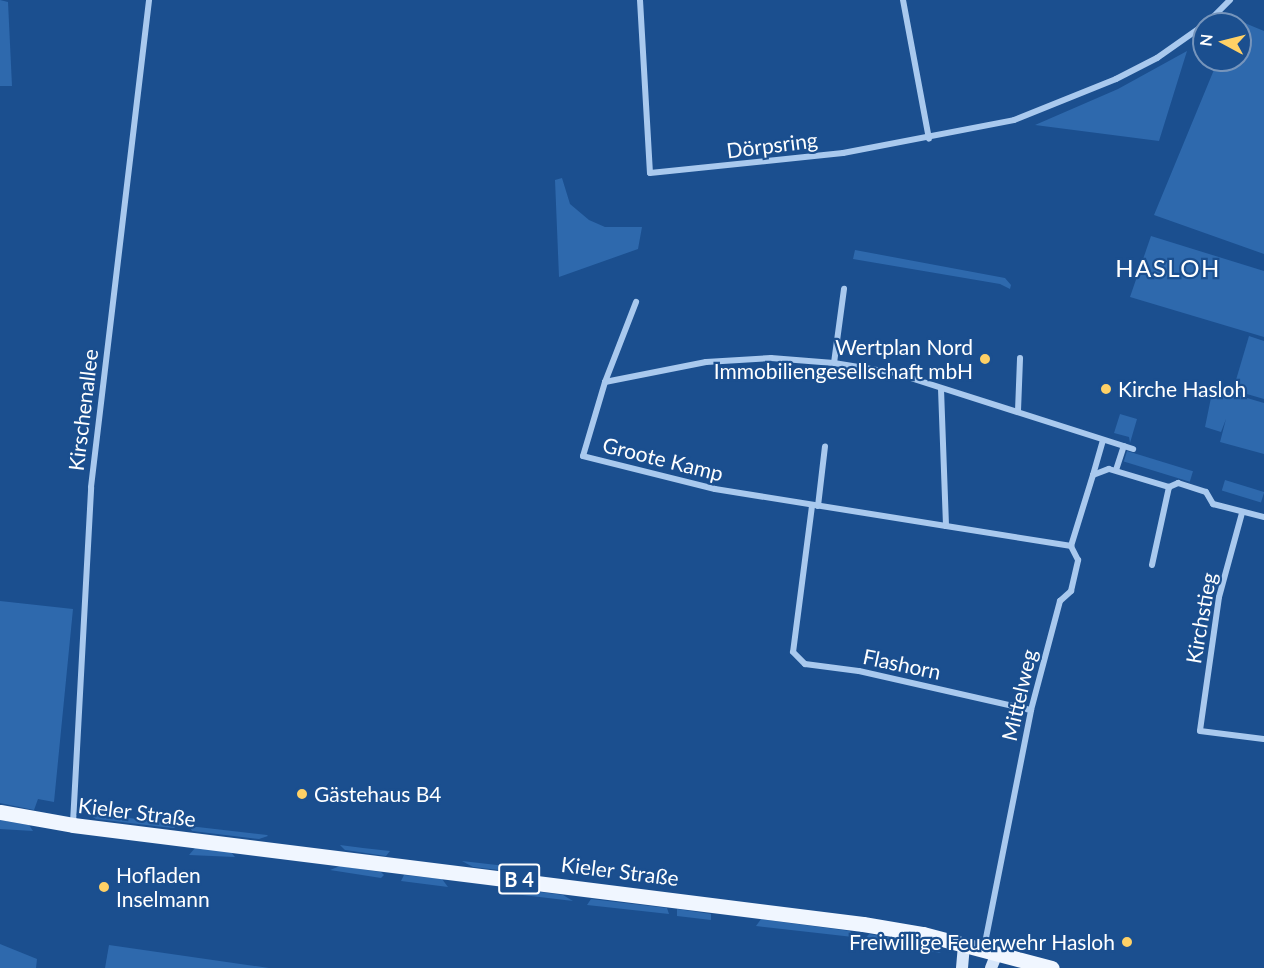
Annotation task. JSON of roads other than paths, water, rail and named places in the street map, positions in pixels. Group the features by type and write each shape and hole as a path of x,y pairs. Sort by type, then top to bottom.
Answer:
{"main road":[{"name":"Kieler Straße","path":"0,812 73,825 870,925 990,951 1052,968"},
{"path":"962,968 964,945"},
{"path":"990,951 991,968"}],"street":[{"name":"Kirschenallee","path":"73,825 91,487 149,0"},
{"name":"Dörpsring","path":"640,0 651,173 775,163 928,139"},
{"path":"903,0 928,139 1014,120 1055,106 1157,58 1192,34"},
{"path":"1218,12 1230,0"},
{"path":"834,363 844,290"},
{"name":"Groote Kamp","path":"636,302 605,382 583,456 715,489 1071,546"},
{"path":"605,382 706,363 771,358 834,363 895,374 1134,449"},
{"path":"1018,411 1020,358"},
{"path":"941,389 946,526"},
{"name":"Mittelweg","path":"990,951 1031,710 1060,601 1071,591 1078,560 1071,546 1103,440"},
{"path":"815,506 825,446"},
{"path":"1116,470 1124,446"},
{"path":"1093,475 1109,469 1169,487 1178,483 1206,492 1213,504 1264,517"},
{"path":"1152,565 1169,487"},
{"name":"Flashorn","path":"815,506 793,652 805,664 859,671 1031,710"},
{"name":"Kirchstieg","path":"1242,513 1219,597 1200,731 1264,739"}],"place":[{"name":"Wertplan Nord Immobiliengesellschaft mbH","path":"985,359"},
{"name":"Kirche Hasloh","path":"1106,389"},
{"name":"Gästehaus B4","path":"302,794"},
{"name":"Hofladen Inselmann","path":"104,887"},
{"name":"Freiwillige Feuerwehr Hasloh","path":"1127,942"}],"district":[{"name":"HASLOH","path":"1168,268"}]}
